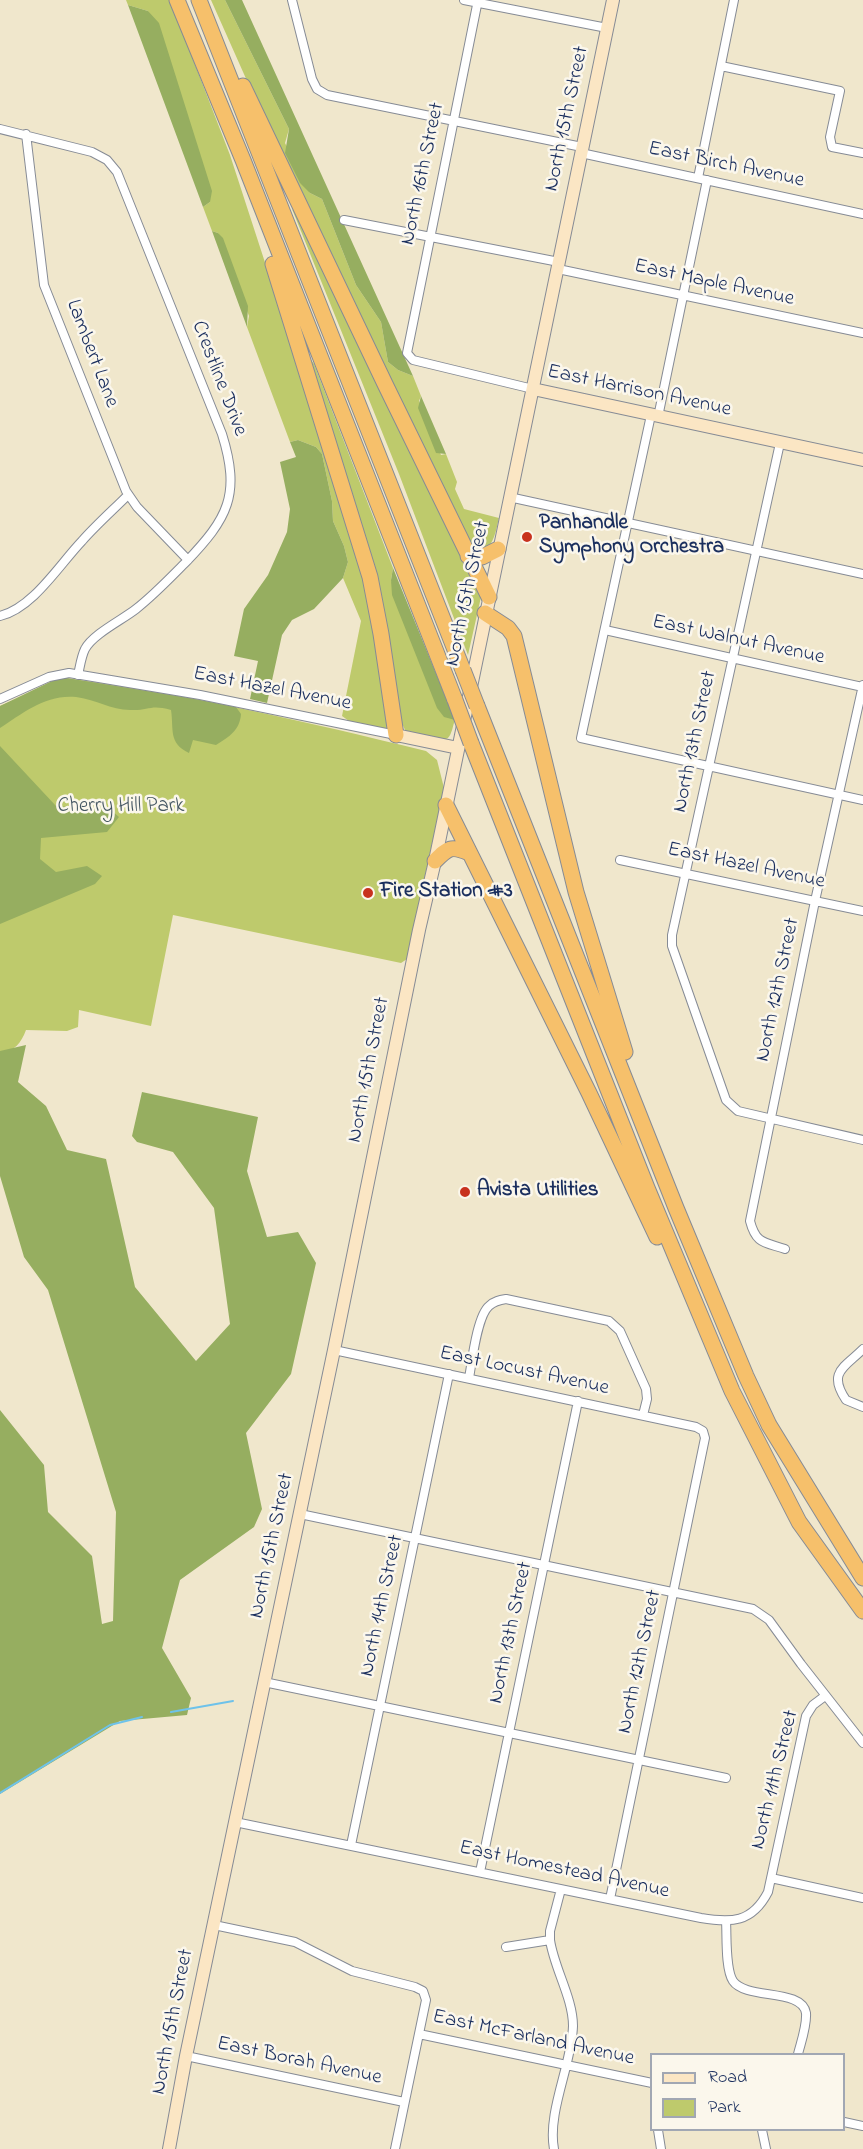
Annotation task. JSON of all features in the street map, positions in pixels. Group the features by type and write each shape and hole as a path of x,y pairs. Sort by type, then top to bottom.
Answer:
{"highway":[{"path":"177,0 243,160 454,700 465,746 707,1334 745,1418 799,1522 863,1611"},
{"path":"200,0 489,597"},
{"path":"200,0 709,1289 769,1425 863,1578"},
{"path":"243,160 370,577 396,735"},
{"path":"468,556 482,557 498,549"},
{"path":"485,613 508,628 514,636 576,892 627,1061 645,1130"},
{"path":"446,805 594,1102 656,1235 707,1334"},
{"path":"435,861 449,849 458,848 469,853"}],"main road":[{"name":"North 15th Street","path":"169,2149 186,2056 334,1350 419,930 446,805 465,746 485,613 613,0"},
{"name":"East Harrison Avenue","path":"533,389 863,460"},
{"name":"East Hazel Avenue","path":"396,735 465,746"}],"street":[{"name":"East Birch Avenue","path":"292,0 312,80 317,89 327,95 863,214"},
{"path":"464,0 607,28"},
{"path":"734,0 684,295 628,523 581,738 863,800"},
{"name":"North 16th Street","path":"408,356 407,349 478,1"},
{"path":"721,66 840,91 830,137 832,147 863,153"},
{"name":"Crestline Drive","path":"0,129 99,155 107,160 117,172 222,434 230,464 228,505 215,530 188,560 136,609 89,642 78,675"},
{"name":"Lambert Lane","path":"26,134 44,285 128,495 188,560"},
{"name":"East Maple Avenue","path":"344,220 863,333"},
{"name":"East Harrison Avenue","path":"408,356 413,360 525,385 533,389"},
{"name":"North 13th Street","path":"780,443 672,935 672,946 726,1100 738,1111 863,1140"},
{"path":"0,616 11,613 27,602 82,541 128,495"},
{"path":"509,498 863,574"},
{"name":"East Walnut Avenue","path":"605,630 863,686"},
{"name":"East Hazel Avenue","path":"0,699 49,677 64,673 200,695 396,735"},
{"name":"North 12th Street","path":"785,1249 764,1243 754,1236 750,1221 815,901 863,686"},
{"name":"East Hazel Avenue","path":"620,860 863,911"},
{"path":"469,1378 482,1317 491,1304 506,1299 614,1324 624,1339 646,1389 647,1399 643,1415"},
{"path":"863,1349 845,1362 838,1379 840,1390 846,1400 863,1407"},
{"name":"East Locust Avenue","path":"334,1350 696,1427 704,1434"},
{"name":"North 14th Street","path":"351,1845 449,1374"},
{"name":"North 13th Street","path":"480,1872 578,1401"},
{"name":"North 12th Street","path":"610,1899 674,1592 704,1434"},
{"path":"300,1514 750,1608 762,1614 776,1628 825,1696 863,1743"},
{"path":"264,1682 726,1778"},
{"name":"North 11th Street","path":"771,1878 806,1716 813,1705 825,1696"},
{"name":"East Homestead Avenue","path":"235,1822 701,1918 726,1921 747,1917 760,1906 768,1892 771,1878"},
{"path":"771,1878 863,1898"},
{"path":"554,2149 553,2129 573,2021 550,1940 550,1931 561,1888"},
{"path":"726,1921 730,1975 735,1984 748,1990 796,2000 805,2009 806,2019 798,2053"},
{"name":"East McFarland Avenue","path":"214,1925 295,1942 352,1971 421,1988 426,2000 419,2034 650,2083"},
{"path":"506,1947 550,1940"},
{"path":"395,2149 419,2034"},
{"name":"East Borah Avenue","path":"186,2056 404,2103"},
{"path":"845,2122 863,2126"},
{"path":"658,2131 661,2149"},
{"path":"762,2131 766,2149"}],"green space":[{"path":"126,0 170,0 230,155 357,545 374,621 388,730 349,721 342,716 361,621 343,578 348,562 333,521 332,501 322,454 316,447 298,440 290,442 247,327 249,316 218,233 212,231 203,207 210,202 148,11 128,5"},
{"path":"211,0 225,0 289,129 285,143 310,193 322,199 356,285 381,322 388,362 398,370 413,376 421,396 419,401 441,455 446,454 457,482 455,489 464,509 499,518 492,541 483,552 471,550 280,155"},
{"path":"225,0 242,0 413,376 398,370 388,362 381,322 356,285 322,199 310,193 300,183 285,153 289,129"},
{"path":"128,5 148,11 159,23 212,191 210,202 203,207"},
{"path":"292,209 298,215 481,597 468,655 399,474"},
{"path":"212,231 223,238 248,306 247,327"},
{"path":"309,357 314,364 393,568 391,580 455,720 448,738 444,740 427,739 406,732 399,717 375,578 360,520"},
{"path":"421,396 446,454 436,453 418,408"},
{"path":"298,440 316,447 322,454 332,501 333,521 348,562 343,578 314,609 292,620 282,635 267,703 250,699 258,661 234,656 244,609 268,575 287,532 290,509 280,462 296,457 290,442"},
{"path":"393,568 455,720 444,717 437,708 392,595"},
{"name":"Cherry Hill Park","path":"66,678 202,700 292,719 426,751 437,760 444,788 407,959 401,963 173,915 151,1026 79,1010 78,1027 67,1031 26,1030 17,1046 0,1053 0,706"},
{"path":"66,678 236,707 241,714 240,720 233,732 216,745 193,740 189,753 182,749 175,740 171,710 164,708 123,710 83,698 55,698 35,706 0,728 0,706 54,680"},
{"path":"0,746 56,806 111,810 119,817 107,832 41,838 40,859 56,872 87,866 102,876 95,884 0,924"},
{"path":"26,1045 18,1082 46,1106 67,1150 106,1159 135,1287 196,1361 230,1324 214,1208 173,1152 137,1142 132,1136 142,1092 258,1117 247,1171 267,1237 298,1232 316,1263 291,1374 246,1433 262,1509 254,1527 180,1580 162,1648 191,1698 187,1715 120,1721 0,1794 0,1410 44,1465 48,1512 92,1556 102,1624 113,1621 116,1512 48,1290 24,1257 0,1176 0,1051"}],"waterway":[{"path":"171,1712 233,1701"},
{"path":"0,1793 110,1725 142,1717"}],"place":[{"name":"Panhandle Symphony Orchestra","path":"527,537"},
{"name":"Fire Station #3","path":"368,893"},
{"name":"Avista Utilities","path":"465,1192"}]}
